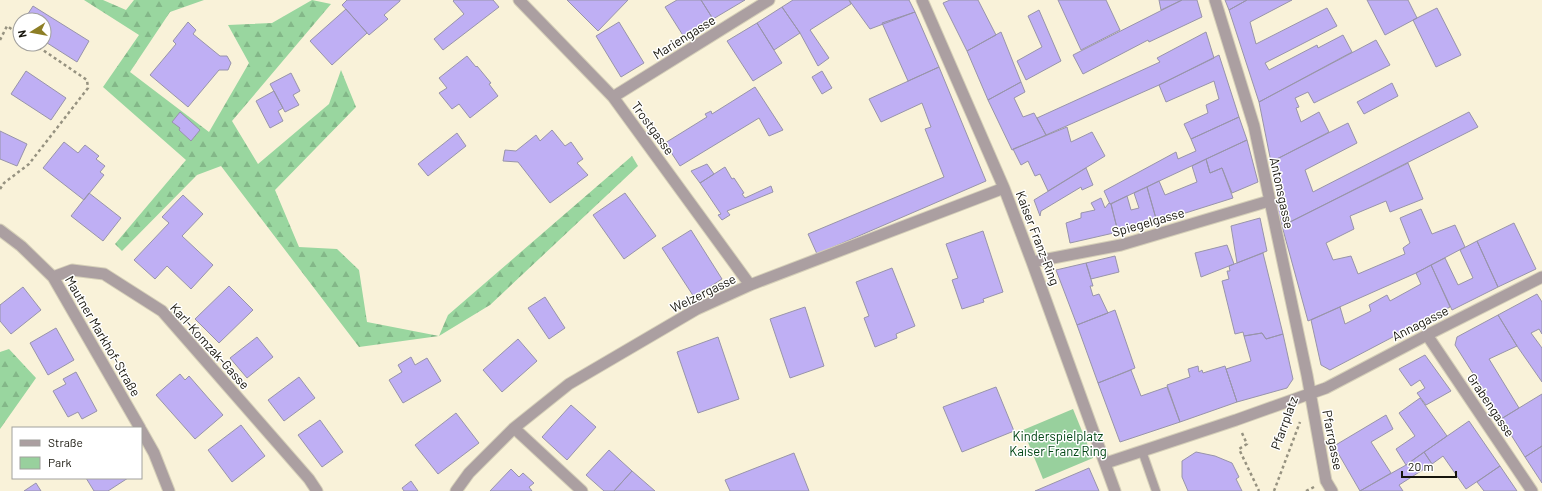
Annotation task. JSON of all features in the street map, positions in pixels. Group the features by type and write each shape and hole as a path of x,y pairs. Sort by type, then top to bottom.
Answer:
{"street":[{"name":"Trostgasse","path":"520,0 613,97 750,285"},
{"name":"Mariengasse","path":"613,97 769,0"},
{"name":"Kaiser Franz-Ring","path":"922,0 1004,188 1115,491"},
{"name":"Antonsgasse","path":"1215,0 1254,126 1310,394"},
{"name":"Welzergasse","path":"456,491 469,473 514,428 569,384 697,309 750,285 1004,188"},
{"name":"Spiegelgasse","path":"1032,262 1121,245 1269,201"},
{"name":"Mautner Markhof-Straße","path":"0,230 21,246 53,277 139,427"},
{"name":"Karl-Komzak-Gasse","path":"53,277 72,270 104,274 162,312 309,479 317,491"},
{"name":"Annagasse","path":"1310,394 1326,388 1542,277"},
{"name":"Grabengasse","path":"1427,335 1532,491"},
{"name":"Pfarrplatz","path":"1106,463 1310,394"},
{"name":"Pfarrgasse","path":"1310,394 1326,481 1332,491"},
{"path":"514,428 582,491"},
{"name":"Mautner Markhof-Straße","path":"142,432 154,452 169,491"}],"lane":[{"path":"1142,451 1156,491"}],"path":[{"path":"0,40 7,26 12,29"},
{"path":"0,189 4,183 29,164 88,88 88,80 46,52"},
{"name":"Pfarrplatz","path":"1274,491 1302,416"},
{"path":"1236,420 1247,444 1239,449 1259,491"}],"green space":[{"path":"84,0 103,0 126,10 134,0 204,0 170,12 130,72 209,132 249,63 228,25 272,23 312,0 331,4 232,121 258,164 329,104 341,70 356,107 275,190 299,247 337,249 359,270 367,322 439,336 359,347 221,166 197,175 122,251 115,244 186,160 103,87 139,35"},
{"path":"632,156 638,166 490,305 439,336 448,315"},
{"path":"9,349 36,378 0,429 0,352"},
{"name":"Kinderspielplatz Kaiser Franz Ring","path":"1073,409 1093,458 1043,479 1023,430"}],"building":[{"path":"347,0 400,1 384,15 388,19 369,35 342,5"},
{"path":"493,0 499,7 443,50 434,39 464,14 453,1"},
{"path":"567,0 628,0 598,31"},
{"path":"677,0 701,0 713,19 684,37 665,7"},
{"path":"701,0 745,0 713,19"},
{"path":"793,0 849,0 851,4 810,30 829,58 818,66 800,33 782,7"},
{"path":"849,0 909,0 915,12 870,29"},
{"path":"950,0 978,0 996,35 967,51 943,3"},
{"path":"1058,0 1106,0 1120,30 1081,50"},
{"path":"1159,0 1182,0 1161,10"},
{"path":"1182,0 1197,0 1202,17 1149,42 1148,40 1083,74 1073,55"},
{"path":"1225,0 1247,0 1229,10"},
{"path":"1247,0 1292,0 1250,22 1256,44 1327,8 1337,26 1265,63 1269,70 1317,45 1318,48 1343,35 1352,52 1259,102 1229,10"},
{"path":"1367,0 1408,0 1417,18 1385,35"},
{"path":"33,6 43,12 29,12"},
{"path":"782,7 800,33 774,50 757,23"},
{"path":"1437,8 1461,55 1436,67 1413,20"},
{"path":"346,9 367,33 332,65 310,41"},
{"path":"1039,10 1061,61 1026,80 1017,61 1042,47 1028,16"},
{"path":"915,12 939,67 908,81 882,23"},
{"path":"52,18 89,41 77,62 52,46"},
{"path":"188,22 196,30 193,34 220,56 227,56 231,63 228,70 219,70 188,107 150,75 176,44 173,41"},
{"path":"619,22 644,63 621,77 596,36"},
{"path":"757,23 782,63 753,81 727,41"},
{"path":"1001,32 1021,82 988,100 967,51"},
{"path":"1206,32 1214,58 1159,85 1046,135 1037,118 1160,62 1157,58"},
{"path":"1376,40 1390,65 1314,103 1308,92 1295,98 1299,107 1296,108 1301,122 1319,112 1329,132 1271,162 1259,102"},
{"path":"1219,55 1239,117 1191,139 1184,124 1208,113 1206,105 1219,99 1214,81 1166,102 1159,85"},
{"path":"467,56 491,83 489,84 498,96 470,118 459,104 452,109 439,93 447,88 439,78"},
{"path":"939,67 986,181 817,254 808,234 944,177 925,129 931,127 922,103 881,122 869,99"},
{"path":"26,71 66,98 51,120 11,94"},
{"path":"822,71 832,88 822,94 812,77"},
{"path":"291,73 300,91 293,95 299,105 285,112 270,84"},
{"path":"1021,82 1025,92 1014,98 1023,117 1034,113 1046,135 1012,150 988,100"},
{"path":"1392,83 1398,96 1364,114 1357,102"},
{"path":"755,87 783,130 769,136 759,118 680,166 665,143 707,117 705,114 711,111 712,114"},
{"path":"274,91 283,108 278,111 283,121 270,128 256,101"},
{"path":"180,112 200,130 191,141 179,130 180,128 172,122"},
{"path":"1469,112 1478,127 1282,226 1275,202 1282,200 1271,162 1348,123 1357,143 1305,170 1313,192"},
{"path":"1239,117 1247,140 1110,204 1104,191 1176,152 1178,159 1196,151 1191,139"},
{"path":"1067,127 1071,142 1092,132 1105,156 1048,191 1040,174 1035,176 1028,161 1021,165 1013,149"},
{"path":"552,130 565,146 571,142 583,159 577,163 588,175 550,203 518,162 503,161 505,150 516,151 536,135 540,141"},
{"path":"0,131 27,144 17,166 0,159"},
{"path":"457,133 466,146 428,176 418,164"},
{"path":"1247,140 1258,182 1232,193 1222,168 1210,173 1206,159"},
{"path":"64,142 78,153 85,145 99,156 96,159 105,166 100,172 104,175 84,200 43,168"},
{"path":"1206,159 1210,173 1222,168 1233,198 1157,222 1147,187 1159,181 1165,195 1197,182 1192,166"},
{"path":"1408,163 1423,199 1390,212 1386,201 1350,216 1354,229 1326,243 1333,260 1351,256 1358,274 1405,254 1403,248 1410,243 1400,218 1421,209 1432,234 1455,225 1465,247 1416,273 1308,321 1282,226"},
{"path":"707,164 714,174 700,183 691,171"},
{"path":"725,167 732,179 734,178 744,193 742,194 745,198 771,186 773,192 727,211 730,215 722,220 718,215 721,214 700,183"},
{"path":"1086,168 1093,185 1082,190 1081,187 1041,211 1040,216 1034,200"},
{"path":"1147,187 1157,222 1118,232 1111,204 1127,196 1131,210 1139,208 1134,193"},
{"path":"89,193 121,218 103,241 71,216"},
{"path":"625,193 656,236 624,259 593,215"},
{"path":"183,195 203,214 182,236 213,265 191,289 167,266 155,279 134,260 169,223 162,217"},
{"path":"1101,198 1105,208 1109,203 1111,204 1118,232 1070,243 1066,223 1081,218 1081,213 1095,210 1091,203"},
{"path":"1260,218 1267,251 1237,263 1231,226"},
{"path":"1514,223 1536,269 1498,287 1477,241"},
{"path":"691,230 722,279 694,297 662,248"},
{"path":"983,231 1003,292 983,299 984,302 962,309 952,280 958,278 946,244"},
{"path":"1477,241 1498,287 1452,310 1431,265 1445,258 1458,285 1473,278 1460,250"},
{"path":"1227,245 1234,264 1201,277 1195,253"},
{"path":"1263,253 1283,334 1266,339 1262,333 1244,336 1243,332 1235,334 1222,281 1229,279 1227,271 1230,271 1229,266"},
{"path":"1115,256 1119,272 1091,279 1086,263"},
{"path":"1086,263 1093,286 1090,286 1093,296 1099,294 1108,313 1077,325 1056,270"},
{"path":"1431,265 1450,307 1330,370 1321,365 1311,320 1340,307 1345,324 1371,311 1369,305 1387,295 1390,301 1421,284 1416,273"},
{"path":"892,268 915,326 896,334 897,338 875,347 864,318 869,316 856,282"},
{"path":"229,286 253,310 219,343 195,319"},
{"path":"23,287 41,310 11,334 0,321 0,305"},
{"path":"1537,294 1542,302 1542,334 1539,329 1531,333 1542,348 1542,382 1498,315"},
{"path":"545,297 565,328 549,339 528,308"},
{"path":"805,307 824,366 790,378 770,319"},
{"path":"1115,310 1135,368 1098,383 1077,325"},
{"path":"1498,315 1517,346 1489,359 1519,408 1501,419 1484,396 1486,394 1455,345 1457,337"},
{"path":"56,328 74,360 48,375 30,343"},
{"path":"1262,333 1266,339 1283,334 1293,379 1287,388 1237,402 1226,369 1251,361 1244,336"},
{"path":"257,337 273,357 247,378 230,358"},
{"path":"718,337 739,399 698,413 677,352"},
{"path":"518,339 537,361 502,392 483,370"},
{"path":"1425,355 1451,391 1426,405 1417,393 1425,388 1420,380 1411,386 1399,369"},
{"path":"411,357 415,365 427,358 441,381 403,403 389,380 402,372 398,365"},
{"path":"1198,366 1199,372 1202,370 1203,373 1225,366 1237,402 1180,422 1167,385 1190,377 1188,369"},
{"path":"1131,370 1141,396 1167,387 1180,422 1120,442 1098,383"},
{"path":"76,372 97,411 82,419 78,412 68,417 53,391 66,384 63,379"},
{"path":"180,374 185,380 189,376 223,415 195,439 156,395"},
{"path":"299,377 315,398 284,421 268,400"},
{"path":"996,387 1014,431 962,452 943,407"},
{"path":"1542,394 1542,446 1525,457 1501,419"},
{"path":"1420,398 1447,436 1406,465 1396,449 1415,436 1399,413"},
{"path":"571,405 596,427 567,460 542,437"},
{"path":"456,413 479,443 438,474 415,445"},
{"path":"1386,415 1393,429 1371,442 1391,473 1360,491 1334,446"},
{"path":"320,420 343,452 322,467 298,435"},
{"path":"1469,421 1500,466 1466,489 1443,456 1432,464 1424,452"},
{"path":"241,425 265,456 232,482 208,450"},
{"path":"1542,446 1542,483 1525,457"},
{"path":"609,450 632,471 614,491 604,491 586,475"},
{"path":"1196,452 1215,456 1232,463 1239,477 1236,479 1242,491 1188,491 1182,477 1182,461"},
{"path":"1424,452 1432,464 1399,485 1403,491 1360,491 1406,465"},
{"path":"794,453 809,491 730,491 725,480"},
{"path":"1500,466 1517,491 1484,491 1477,482"},
{"path":"1089,468 1099,491 1035,491"},
{"path":"511,469 519,477 523,473 534,483 529,487 532,491 490,491"},
{"path":"632,471 655,491 614,491"},
{"path":"87,479 126,479 108,491 94,491"},
{"path":"411,481 418,491 404,491 402,488"},
{"path":"36,483 41,491 24,491"}]}
